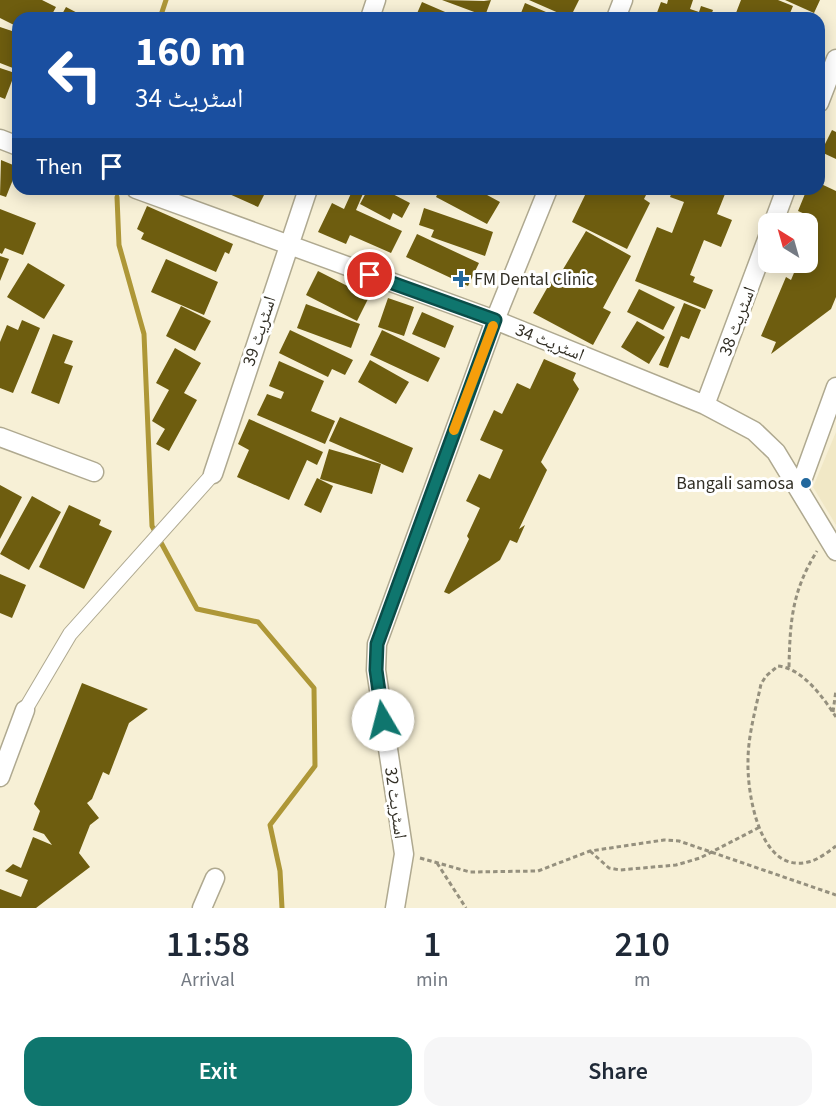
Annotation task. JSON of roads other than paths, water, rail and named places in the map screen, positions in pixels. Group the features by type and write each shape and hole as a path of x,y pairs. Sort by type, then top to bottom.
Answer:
{"street":[{"path":"825,87 836,59"},
{"name":"اسٹریٹ 34","path":"152,195 495,320 705,405 754,431 776,452 831,544"},
{"name":"اسٹریٹ 39","path":"213,474 287,245 306,195"},
{"name":"اسٹریٹ 32","path":"395,908 404,854 376,670 377,644 495,320 546,195"},
{"path":"777,213 784,195"},
{"name":"اسٹریٹ 38","path":"705,405 758,264"},
{"path":"799,489 836,387"},
{"path":"0,437 94,472"},
{"path":"0,777 25,710 70,634 213,474"},
{"path":"202,908 215,878"}],"waterway":[{"path":"162,12 166,0"},
{"path":"117,197 119,245 144,334 152,526 197,609 258,622 314,688 315,766 270,825 280,871 282,908"}],"place":[{"name":"FM Dental Clinic","path":"461,279"},
{"name":"Bangali samosa","path":"806,483"}]}
